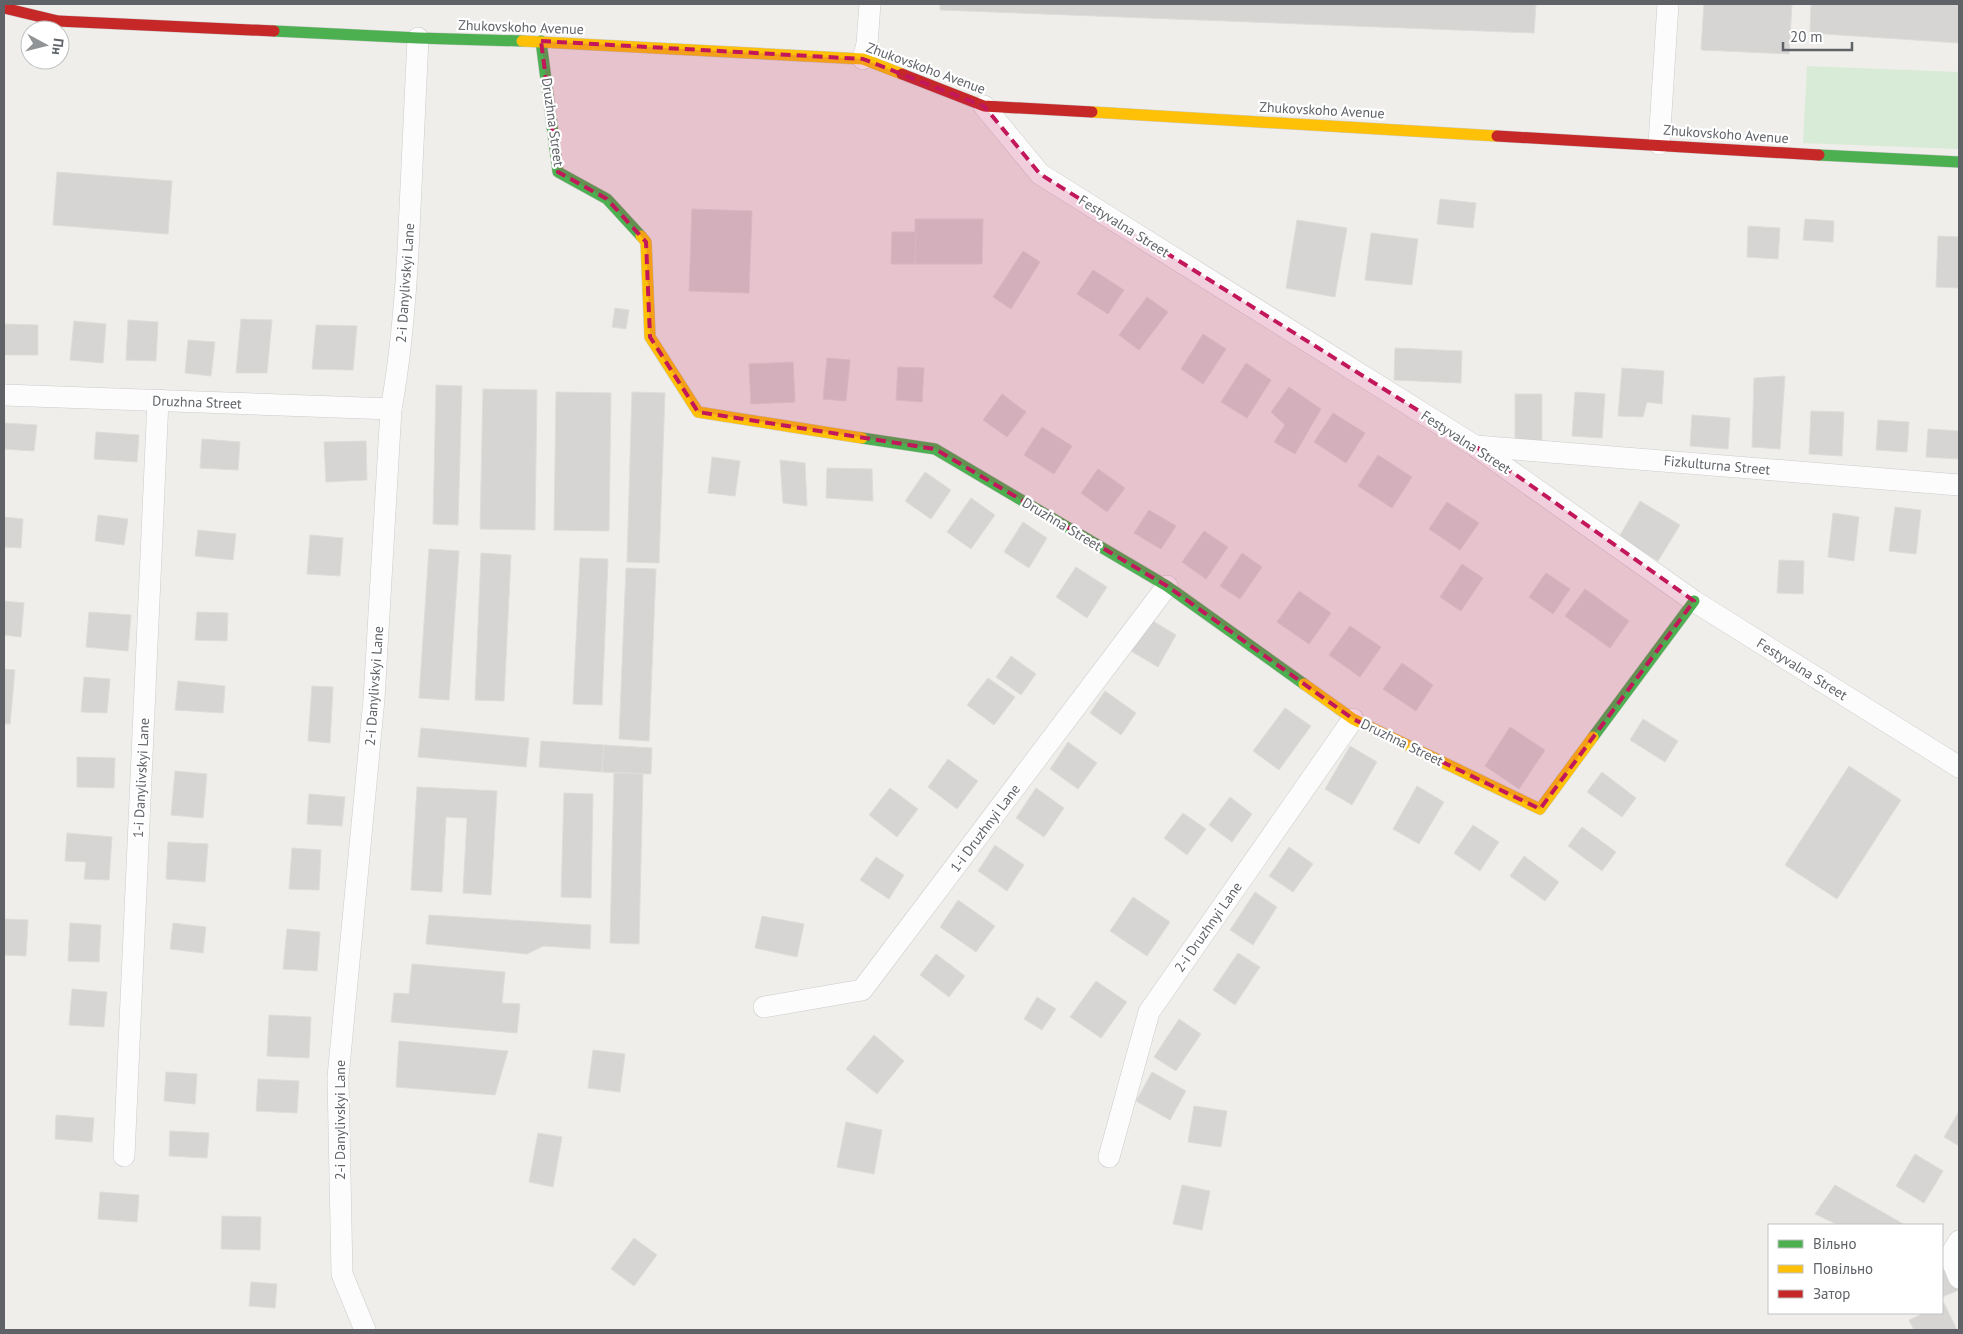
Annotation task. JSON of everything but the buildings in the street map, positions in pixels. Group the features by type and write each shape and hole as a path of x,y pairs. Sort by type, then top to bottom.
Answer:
{"street":[{"path":"863,60 867,44 870,4"},
{"path":"1659,144 1668,4"},
{"name":"Zhukovskoho Avenue","path":"4,8 58,21 418,38 541,41 863,60 984,106 1959,162"},
{"name":"2-i Danylivskyi Lane","path":"365,1330 342,1274 338,1077 374,699 391,409 398,371 403,324 418,38"},
{"name":"Druzhna Street","path":"541,41 558,172 607,199 646,242 650,337 698,412 935,450 1167,586 1353,719 1540,809 1694,601"},
{"name":"Festyvalna Street","path":"984,106 1040,174 1475,446 1694,601 1959,768"},
{"name":"Druzhna Street","path":"4,395 391,409"},
{"name":"1-i Danylivskyi Lane","path":"124,1156 158,400"},
{"name":"Fizkulturna Street","path":"1475,446 1959,485"},
{"name":"1-i Druzhnyi Lane","path":"764,1007 862,990 1167,586"},
{"name":"2-i Druzhnyi Lane","path":"1109,1157 1149,1012 1353,719"},
{"path":"1959,1242 1950,1256 1959,1278"}],"highlighted area":[{"path":"541,41 863,59 984,106 1040,174 1475,446 1694,601 1540,809 1353,719 1167,586 935,449 698,412 650,337 646,242 607,199 558,172"}],"green space":[{"path":"1807,66 1959,72 1959,149 1803,143"}],"traffic: fast":[{"path":"274,31 522,41"},
{"path":"541,41 558,172 607,199 641,236"},
{"path":"1819,155 1959,162"},
{"path":"862,438 935,449 1167,586 1304,684"},
{"path":"1593,737 1694,601"}],"traffic: slow":[{"path":"522,41 863,59 902,74"},
{"path":"1092,112 1497,136"},
{"path":"641,236 646,242 650,337 698,412 862,438"},
{"path":"1304,684 1353,719 1540,809 1593,737"}],"traffic: jam":[{"path":"4,8 58,21 274,31"},
{"path":"902,74 984,106 1092,112"},
{"path":"1497,136 1819,155"}]}
